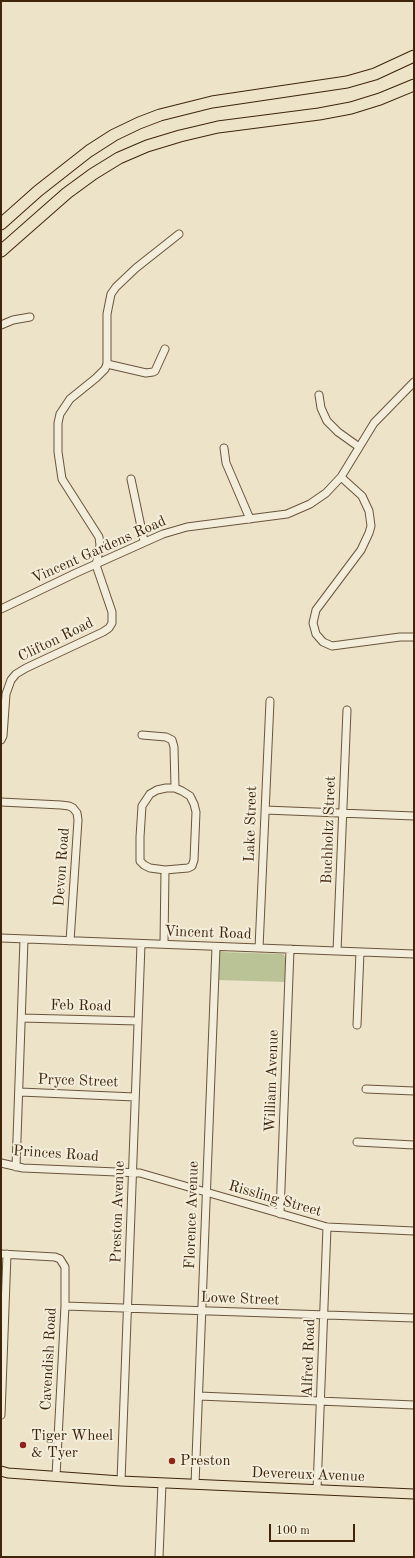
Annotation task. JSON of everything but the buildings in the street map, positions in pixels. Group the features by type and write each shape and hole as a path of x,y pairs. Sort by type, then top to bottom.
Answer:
{"highway":[{"path":"1,224 38,191 88,151 114,135 160,114 212,102 347,82 374,74 414,56"},
{"path":"1,251 67,193 93,174 119,158 147,146 218,127 319,114 351,108 380,99 414,85"}],"main road":[{"name":"Devereux Avenue","path":"3,1473 121,1481 414,1494"}],"street":[{"path":"96,565 100,545 99,537 62,479 58,452 60,414 70,399 105,369 107,364 108,314 111,294 116,287 136,268 179,234"},
{"path":"1,325 13,320 30,316"},
{"path":"107,364 146,373 153,372 155,371 164,349"},
{"name":"Vincent Gardens Road","path":"3,607 96,565 144,541 176,530 187,527 287,514 302,509 320,499 341,477 377,419 414,382"},
{"path":"320,395 321,408 328,421 338,432 359,447"},
{"path":"224,448 226,463 250,519"},
{"path":"341,477 362,496 369,511 371,526 361,550 316,610 313,623 316,634 323,642 332,646 400,637 414,637"},
{"path":"131,479 144,541"},
{"name":"Clifton Road","path":"1,740 3,736 6,694 11,680 16,674 103,632 109,628 112,623 112,612 96,565"},
{"name":"Lake Street","path":"259,948 270,701"},
{"name":"Buchholtz Street","path":"337,951 347,710"},
{"path":"142,735 166,737 172,740 174,747 174,788"},
{"path":"174,788 190,796 194,804 196,812 194,860 192,866 188,868 165,870 150,868 140,861 141,813 142,806 150,794 157,790 174,788"},
{"name":"Devon Road","path":"1,802 61,804 73,808 76,813 78,820 70,941"},
{"path":"265,810 414,816"},
{"path":"164,944 165,870"},
{"name":"Vincent Road","path":"1,938 414,954"},
{"path":"16,1167 20,1092 24,939"},
{"name":"Preston Avenue","path":"121,1481 141,944"},
{"name":"Florence Avenue","path":"195,1484 216,947"},
{"name":"William Avenue","path":"280,1214 290,949"},
{"path":"357,1026 360,952"},
{"name":"Feb Road","path":"22,1018 138,1021"},
{"path":"366,1089 414,1091"},
{"name":"Pryce Street","path":"20,1092 135,1097"},
{"path":"357,1142 414,1145"},
{"name":"Princes Road","path":"1,1163 16,1167 133,1172"},
{"name":"Rissling Street","path":"133,1172 327,1227 414,1231"},
{"name":"Alfred Road","path":"317,1490 327,1227"},
{"path":"1,1415 4,1254"},
{"name":"Cavendish Road","path":"4,1254 54,1257 60,1259 65,1266 56,1476"},
{"name":"Lowe Street","path":"64,1306 414,1318"},
{"path":"199,1396 414,1405"},
{"path":"160,1557 162,1483"}],"green space":[{"path":"220,952 283,954 287,959 286,982 218,980"}],"place":[{"name":"Tiger Wheel & Tyer","path":"23,1445"},
{"name":"Preston","path":"172,1461"}]}
